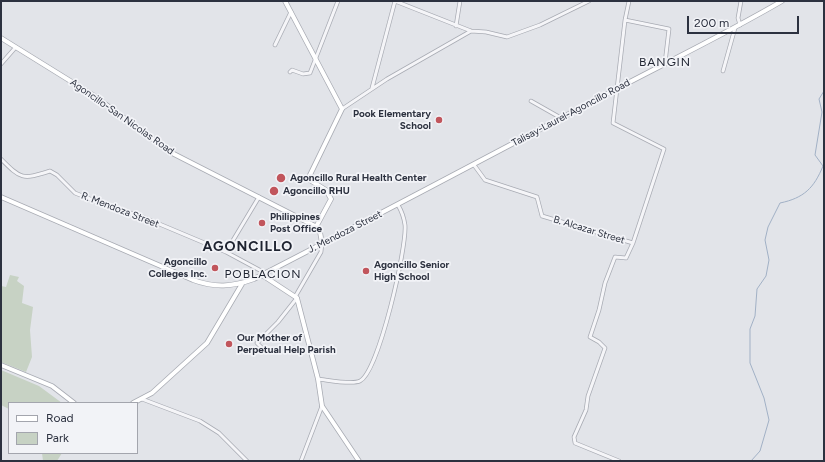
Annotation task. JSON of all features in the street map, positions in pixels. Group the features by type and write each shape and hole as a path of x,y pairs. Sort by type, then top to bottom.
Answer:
{"main road":[{"path":"285,1 342,108 308,179 326,190 331,199 316,227 322,243"},
{"name":"Talisay-Laurel-Agoncillo Road","path":"444,180 665,63 735,28 782,1"},
{"name":"Agoncillo-San Nicolas Road","path":"1,38 93,95 170,152 316,227"},
{"name":"J. Mendoza Street","path":"1,197 193,280 217,286 242,284 444,180"},
{"name":"R. Mendoza Street","path":"263,274 296,297"},
{"path":"134,402 142,399 170,378 207,343 242,284"},
{"path":"296,297 318,378 322,406 360,461"},
{"path":"1,365 52,386 73,402"}],"street":[{"path":"290,72 292,70 308,75 310,73 338,1"},
{"path":"372,88 395,1 471,31 486,32 507,37 540,25 589,1"},
{"path":"456,26 460,1"},
{"path":"619,461 581,447 575,443 574,437 586,410 588,396 605,348 599,342 590,337 599,310 605,282 615,257 626,258 633,243 664,149 614,123 619,88 625,20 629,1"},
{"path":"740,25 738,18 741,1"},
{"path":"275,45 291,12"},
{"path":"625,20 669,29 665,63"},
{"path":"724,71 735,28"},
{"path":"342,108 372,88 471,31"},
{"path":"1,64 15,48"},
{"path":"531,101 561,118"},
{"name":"R. Mendoza Street","path":"1,159 21,177 30,178 50,171 57,175 75,193 118,210 138,215 226,252 263,274"},
{"name":"B. Alcazar Street","path":"474,165 485,180 537,197 542,216 633,243"},
{"path":"226,252 259,197"},
{"path":"318,378 355,382 365,377 371,366 381,342 392,303 405,225 398,204"},
{"path":"264,350 257,343 278,322 296,297 321,252 322,243"},
{"path":"142,399 200,421 219,434 247,461"},
{"path":"302,461 322,406"}],"green space":[{"path":"10,275 19,277 17,281 24,286 22,303 33,307 30,330 32,357 26,372 1,362 1,286 6,287"},
{"path":"1,370 39,386 61,402 8,402 8,408 1,405"},
{"path":"42,454 61,454 57,461 43,461"}],"waterway":[{"path":"751,461 760,451 769,420 764,398 750,363 750,329 755,316 757,289 766,276 769,260 765,240 768,227 780,203 802,195 812,186 820,174 823,166 815,155 822,112 819,99 824,91"}],"place":[{"name":"Pook Elementary School","path":"439,120"},
{"name":"Agoncillo Rural Health Center","path":"281,178"},
{"name":"Agoncillo RHU","path":"274,191"},
{"name":"Philippines Post Office","path":"262,223"},
{"name":"Agoncillo Colleges Inc.","path":"215,268"},
{"name":"Agoncillo Senior High School","path":"366,271"},
{"name":"Our Mother of Perpetual Help Parish","path":"229,344"}],"district":[{"name":"BANGIN","path":"665,62"},
{"name":"AGONCILLO","path":"248,247"},
{"name":"POBLACION","path":"263,274"}]}
